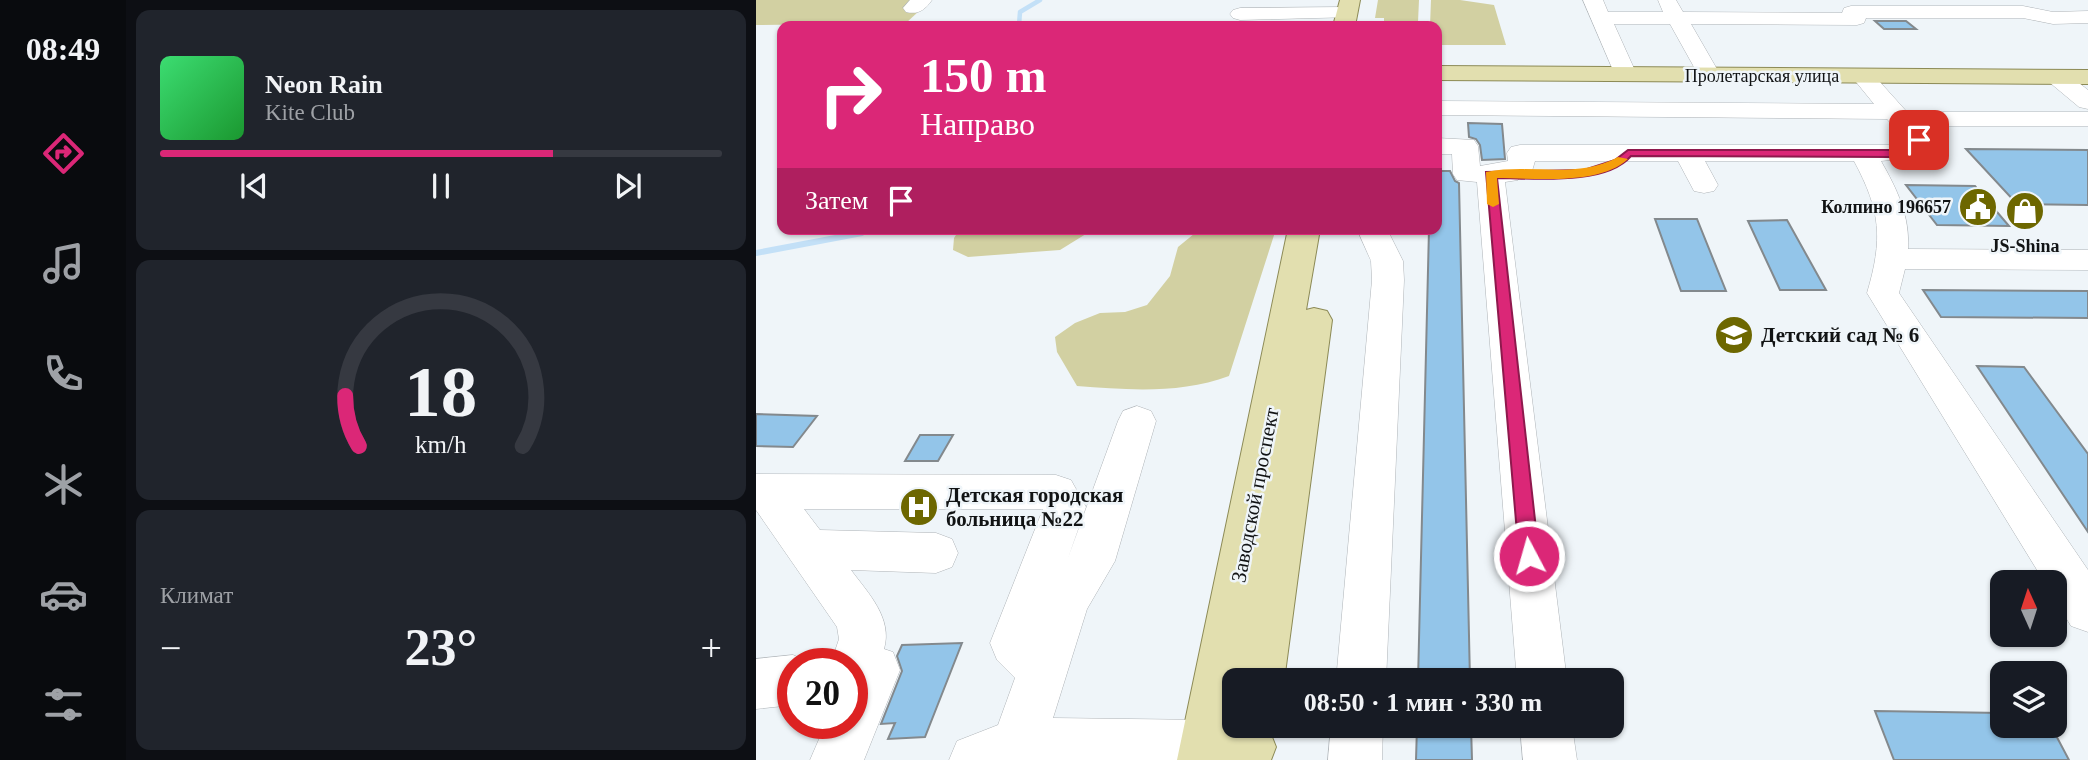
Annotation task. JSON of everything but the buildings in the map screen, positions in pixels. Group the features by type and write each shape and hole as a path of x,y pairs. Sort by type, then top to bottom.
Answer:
{"main road":[{"path":"1365,21 1368,0"},
{"name":"Пролетарская улица","path":"1442,73 1710,76 1877,100"},
{"name":"Пролетарская улица","path":"1442,85 1877,100 2075,81"},
{"name":"Заводской проспект","path":"1232,748 1303,235"},
{"name":"Заводской проспект","path":"1260,668 1328,235"}],"street":[{"path":"1748,0 1761,19"},
{"path":"2007,0 2023,12"},
{"path":"1597,6 1618,1"},
{"path":"1597,6 1672,9 1761,19 1857,19 1844,6"},
{"path":"1597,6 1626,75"},
{"path":"1844,6 1925,6 2023,12 2084,26"},
{"path":"1672,9 1710,76"},
{"path":"1240,14 1347,13"},
{"path":"2075,81 2088,102"},
{"path":"1442,146 1465,146 1468,174 1584,174 1619,162 1628,153 1863,153 1912,150 1919,140 1877,100"},
{"path":"1442,108 1877,100 2088,119"},
{"path":"1687,153 1704,185"},
{"path":"1863,153 1891,206 1896,234 1894,259 1883,293 2088,610"},
{"path":"1490,174 1541,668"},
{"path":"1361,668 1388,280 1387,261 1375,235"},
{"path":"1894,259 2088,260"},
{"path":"997,754 1043,670 1066,600 1092,561 1137,421"},
{"path":"761,491 1056,492 1065,507 1014,643 1043,670"},
{"path":"761,491 860,620 863,639 860,648"},
{"path":"808,549 936,553"},
{"path":"868,671 875,670 868,687"},
{"path":"756,684 777,682"},
{"path":"1355,760 1356,738"},
{"path":"1547,738 1550,760"},
{"path":"837,760 846,739"},
{"path":"997,754 1232,748"}],"shaded area":[{"path":"756,0 931,0 908,21 777,21 777,25 756,25"},
{"path":"1378,0 1419,0 1418,21 1384,21 1384,18 1375,18"},
{"path":"1431,0 1460,0 1494,5 1506,45 1442,45 1442,21 1430,21"},
{"path":"956,235 1084,235 1060,250 968,257 953,250"},
{"path":"1193,235 1274,235 1229,376 1173,388 1077,386 1057,352 1055,337 1075,323 1100,313 1125,312 1147,305 1170,276 1178,247"}],"waterway":[{"path":"1019,21 1020,12 1040,0"},
{"path":"756,253 851,235"}],"slow traffic":[{"path":"1493,204 1490,174 1584,174 1605,169 1622,159"}],"place":[{"name":"Колпино 196657","path":"1978,207"},
{"name":"JS-Shina","path":"2025,211"},
{"name":"Детский сад № 6","path":"1734,335"},
{"name":"Детская городская больница №22","path":"919,507"}],"route":[{"path":"1529,556 1490,174 1584,174 1605,169 1619,162 1628,153 1892,153 1912,150 1919,140"}]}
